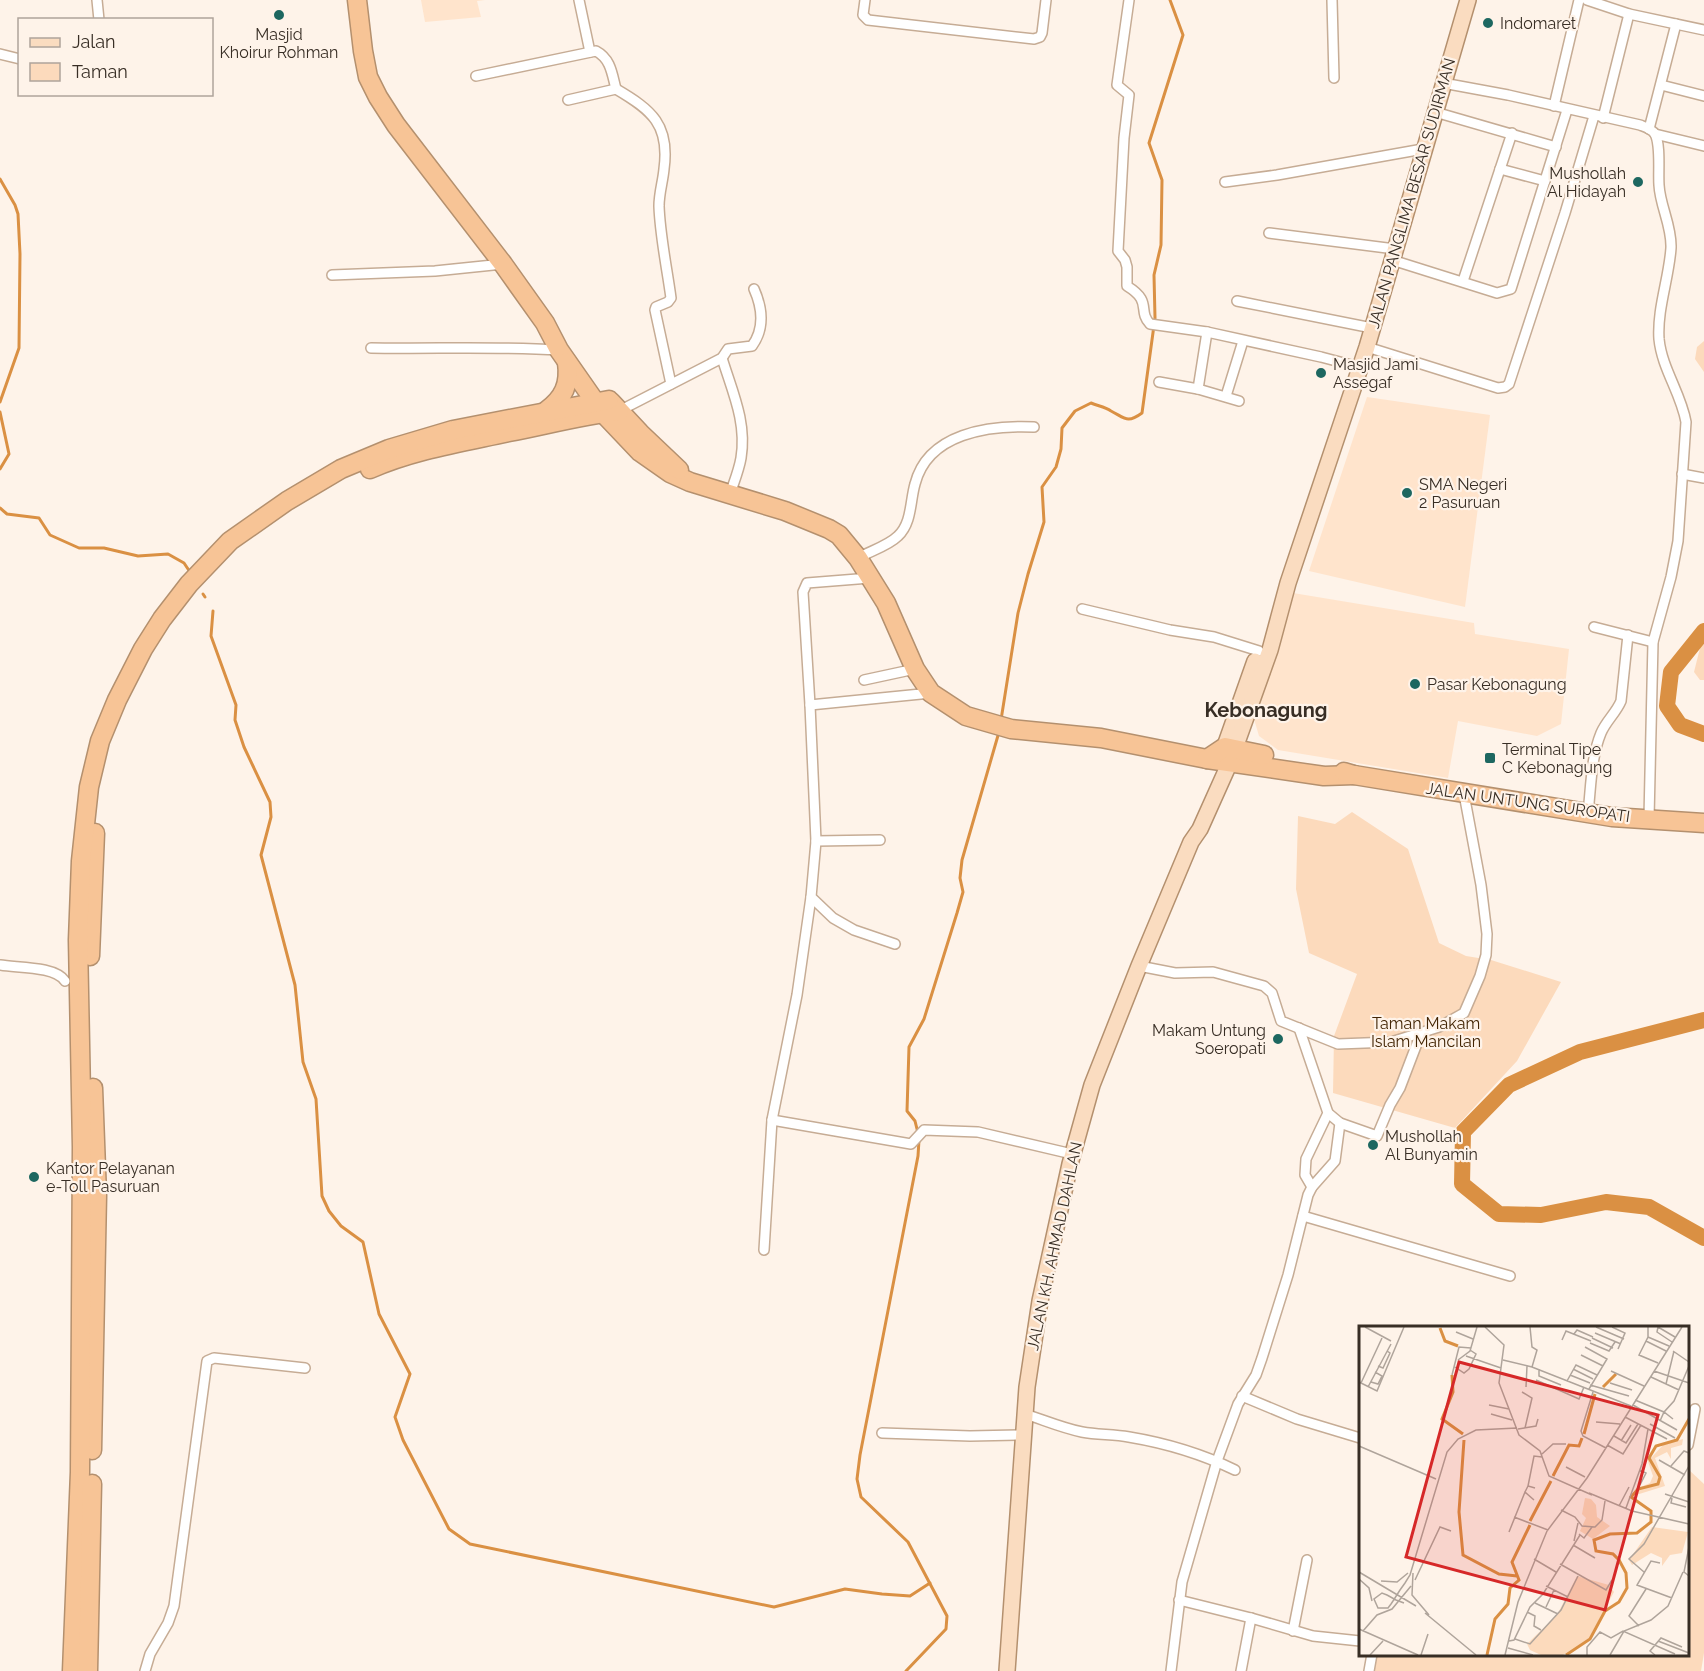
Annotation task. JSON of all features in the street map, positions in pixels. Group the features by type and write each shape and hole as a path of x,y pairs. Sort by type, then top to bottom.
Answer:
{"highway":[{"path":"357,0 368,77 396,125 503,264 545,323 563,356 606,406 690,482"},
{"path":"545,323 579,360 626,438 653,463 690,482 785,511 839,535 858,558 886,603 915,669 931,693"},
{"path":"546,411 555,404 568,384 563,356"},
{"path":"72,1671 80,1472 82,1147 78,940 81,861 88,797 100,741 117,700 143,650 189,584 230,541 286,501 332,474 389,449 453,430 546,411 606,406"},
{"path":"88,1671 97,1195 89,982 97,804 102,776 118,723 158,647 200,588 243,546 282,516 340,482 378,465 457,444 573,418 606,406"},
{"path":"573,418 595,424 626,438"},
{"name":"JALAN UNTUNG SUROPATI","path":"931,693 966,716 1011,729 1101,738 1223,756 1326,766 1354,776 1612,817 1704,823"}],"main road":[{"name":"JALAN PANGLIMA BESAR SUDIRMAN","path":"1223,756 1270,650 1276,625 1367,346 1468,0"},
{"name":"JALAN PANGLIMA BESAR SUDIRMAN","path":"1223,756 1259,651 1266,635 1276,625"},
{"name":"JALAN KH. AHMAD DAHLAN","path":"1007,1671 1025,1414 1040,1301 1072,1154 1092,1085 1191,842 1192,827 1223,756"}],"street":[{"path":"97,0 99,18"},
{"path":"579,0 590,52"},
{"path":"865,0 863,15 868,20 1034,39 1040,38 1042,33 1046,0"},
{"path":"1129,0 1117,85 1129,95 1124,138 1118,251 1127,267 1126,286 1142,298 1146,320 1154,325 1168,325 1206,332 1359,367"},
{"path":"1332,0 1334,78"},
{"path":"1554,106 1579,0"},
{"path":"1587,0 1629,14 1704,30"},
{"path":"1367,346 1498,388 1509,384 1598,117 1629,14"},
{"path":"1649,818 1653,642 1671,577 1678,541 1686,422 1667,371 1659,338 1671,246 1659,186 1658,146 1652,131 1676,24"},
{"path":"476,76 596,51 604,55 608,61 616,89"},
{"path":"0,54 18,58"},
{"path":"1443,83 1508,94 1704,146"},
{"path":"1661,85 1704,96"},
{"path":"568,100 616,89 640,103 653,115 664,138 666,149 659,207 671,298 669,302 656,307 655,310 671,384"},
{"path":"1269,233 1393,254 1497,293 1511,288 1567,110"},
{"path":"1435,112 1556,147"},
{"path":"1463,281 1512,133"},
{"path":"1225,182 1423,149"},
{"path":"1500,169 1545,181"},
{"path":"332,275 435,272 503,264"},
{"path":"606,406 671,384 722,358 728,349 749,348 756,340 762,321 759,299 754,288"},
{"path":"1237,301 1372,328"},
{"path":"1198,389 1206,332"},
{"path":"1226,396 1243,341"},
{"path":"371,348 451,349 479,346 563,356"},
{"path":"722,358 741,414 742,429 741,460 730,494"},
{"path":"1159,382 1198,389 1239,401"},
{"path":"858,558 898,537 905,527 915,483 924,462 933,451 958,437 990,428 1034,427"},
{"path":"1682,474 1704,478"},
{"path":"764,1250 772,1120 797,995 811,897 816,841 804,588 807,583 870,578"},
{"path":"1082,609 1170,630 1214,637 1259,651"},
{"path":"1594,627 1653,642"},
{"path":"1588,813 1599,740 1607,722 1618,709 1621,701 1628,635"},
{"path":"864,680 915,669"},
{"path":"810,705 931,693"},
{"path":"1139,966 1175,973 1213,972 1264,986 1272,993 1281,1021 1338,1044 1391,1042 1439,1027 1464,1013 1480,976 1486,955 1487,934 1481,885 1464,794"},
{"path":"816,841 880,840"},
{"path":"811,897 833,918 895,944"},
{"path":"0,965 52,971 61,975 65,981"},
{"path":"1299,1028 1328,1113 1340,1123 1377,1136 1400,1088 1421,1032"},
{"path":"1312,1187 1305,1174 1306,1159 1328,1113"},
{"path":"772,1120 911,1144 924,1130 978,1132 1072,1154"},
{"path":"1171,1671 1182,1582 1217,1461 1242,1396 1256,1375 1262,1358 1312,1187 1335,1161 1340,1123"},
{"path":"1303,1216 1510,1276"},
{"path":"145,1671 150,1654 168,1623 174,1606 207,1361 213,1358 305,1368"},
{"path":"1242,1396 1297,1419 1359,1438"},
{"path":"1689,1439 1695,1409"},
{"path":"1025,1414 1062,1427 1101,1436 1127,1437 1172,1447 1217,1461 1235,1470"},
{"path":"882,1433 1023,1435"},
{"path":"1293,1631 1307,1560"},
{"path":"1179,1600 1313,1636 1359,1641"},
{"path":"1241,1671 1251,1618"},
{"path":"1369,1671 1372,1656"}],"shaded area":[{"path":"421,0 485,0 477,1 481,17 425,22"},
{"name":"SMA Negeri 2 Pasuruan","path":"1367,397 1490,415 1465,607 1309,571"},
{"name":"Pasar Kebonagung","path":"1293,593 1474,623 1475,634 1569,649 1561,724 1537,736 1458,721 1448,778 1278,750 1259,736 1254,719"}],"green space":[{"path":"1704,341 1704,372 1695,359 1697,347"},
{"path":"1704,632 1704,680 1700,680 1694,672"},
{"name":"Taman Makam Islam Mancilan","path":"1352,812 1408,849 1439,943 1466,956 1491,960 1561,982 1517,1061 1455,1128 1333,1093 1334,1036 1357,974 1309,953 1296,889 1298,816 1335,824"},
{"path":"1689,1470 1704,1484 1704,1653 1701,1671 1367,1671 1369,1656 1689,1656"}],"waterway":[{"path":"1001,720 1018,613 1044,522 1042,487 1056,467 1061,449 1062,428 1075,411 1091,403 1126,419 1142,413 1155,318 1154,275 1161,245 1162,180 1149,143 1183,35 1170,0"},
{"path":"0,179 18,214 20,254 19,348 0,402"},
{"path":"0,412 9,454 0,469"},
{"path":"0,508 7,514 39,518 50,535 79,548 104,548 138,556 168,554 184,563 190,572"},
{"path":"213,611 211,636 236,705 235,720 244,747 270,802 271,817 261,855 295,985 303,1062 316,1099 322,1196 329,1211 341,1226 363,1242 379,1314 410,1374 395,1417 403,1440 449,1529 470,1544 774,1607 845,1589 910,1596 930,1583"},
{"path":"1704,631 1671,672 1667,706 1680,725 1704,734"},
{"path":"918,1133 915,1121 907,1111 909,1047 924,1019 957,913 963,892 960,878 962,860 999,732"},
{"path":"1704,1020 1580,1052 1509,1085 1463,1132 1462,1184 1499,1214 1541,1215 1606,1202 1649,1207 1704,1238"},
{"path":"906,1671 946,1629 947,1616 908,1542 861,1497 857,1479 918,1156 919,1140"}],"place":[{"name":"Masjid Khoirur Rohman","path":"279,15"},
{"name":"Indomaret","path":"1488,23"},
{"name":"Mushollah Al Hidayah","path":"1638,182"},
{"name":"Masjid Jami Assegaf","path":"1321,373"},
{"name":"SMA Negeri 2 Pasuruan","path":"1407,493"},
{"name":"Pasar Kebonagung","path":"1415,684"},
{"name":"Terminal Tipe C Kebonagung","path":"1490,758"},
{"name":"Makam Untung Soeropati","path":"1278,1039"},
{"name":"Mushollah Al Bunyamin","path":"1373,1145"},
{"name":"Kantor Pelayanan e-Toll Pasuruan","path":"34,1177"}],"district":[{"name":"Kebonagung","path":"1266,710"}]}
